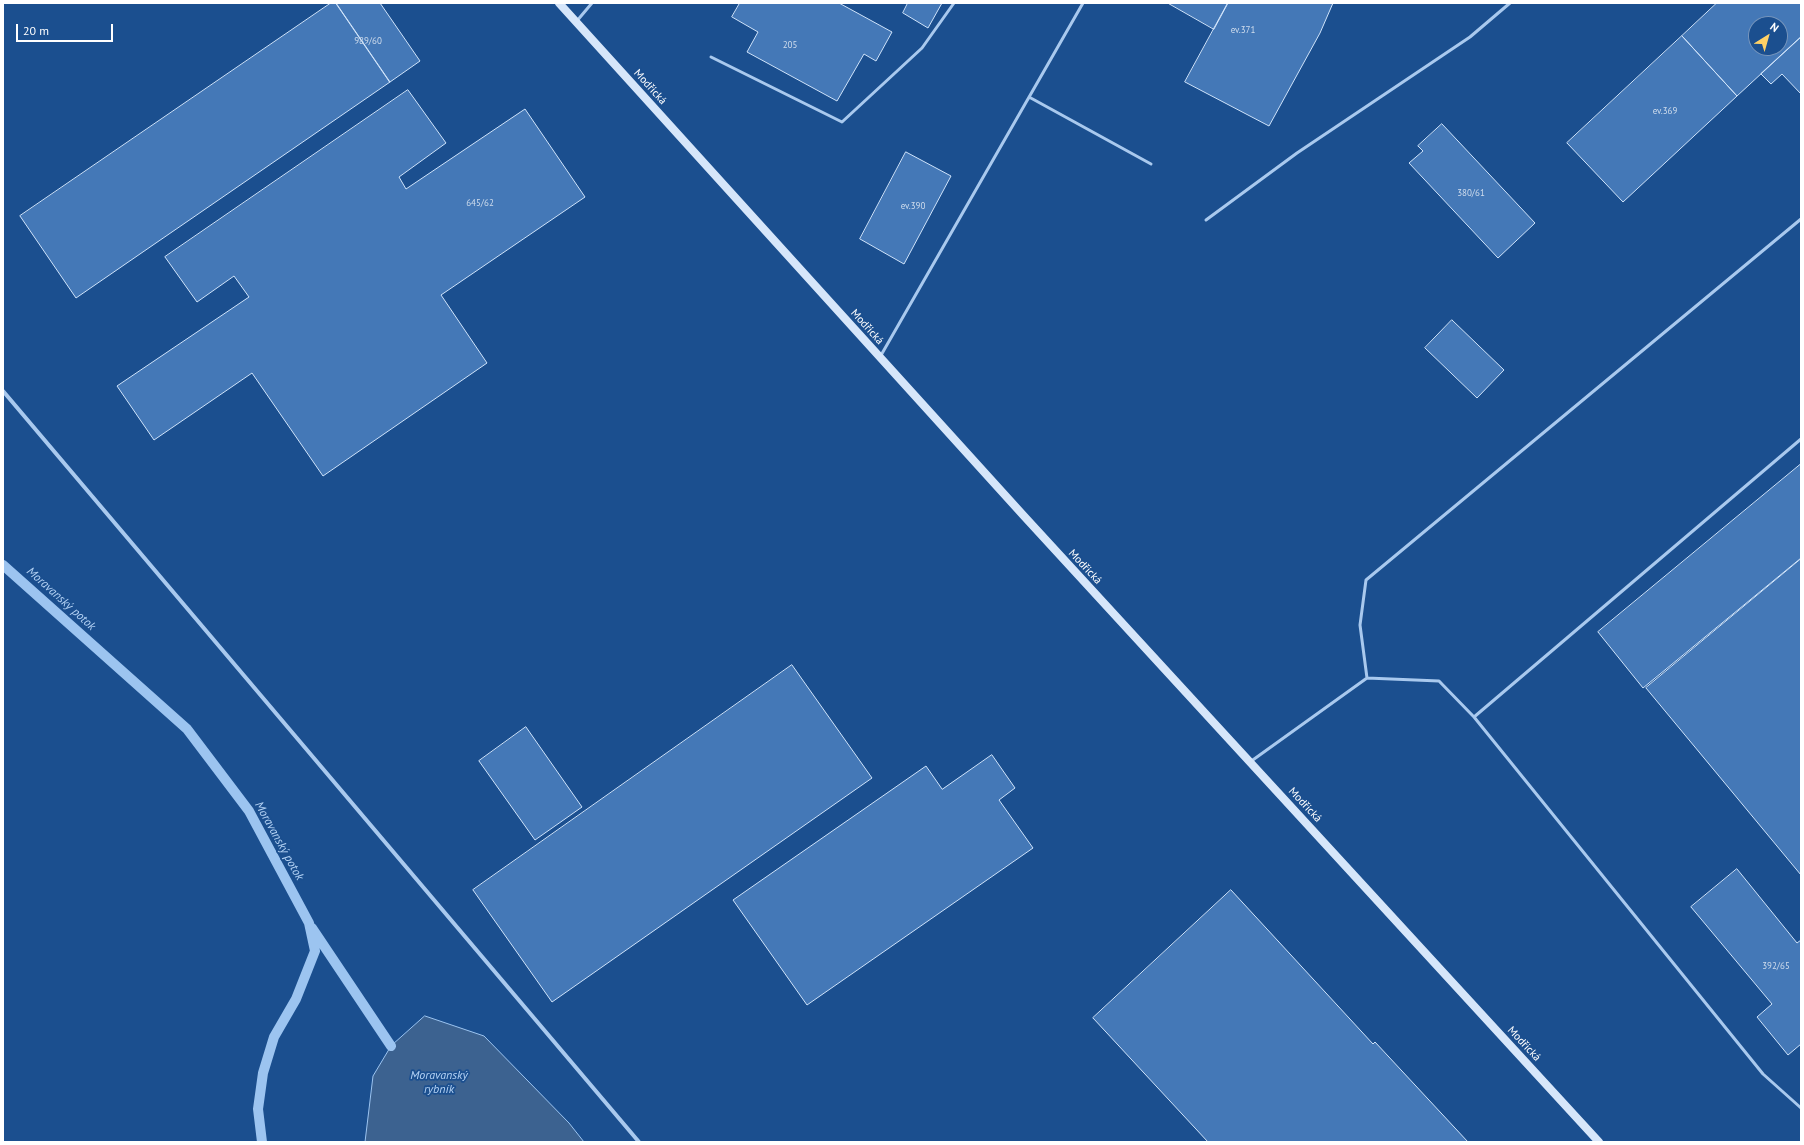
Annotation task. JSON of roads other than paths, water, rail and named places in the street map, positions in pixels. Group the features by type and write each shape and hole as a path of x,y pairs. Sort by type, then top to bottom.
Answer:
{"street":[{"name":"Modřická","path":"559,3 880,358 1599,1142"},
{"path":"3,391 639,1142"}],"lane":[{"path":"576,22 592,3"},
{"path":"711,57 842,122 922,48 954,3"},
{"path":"880,358 1083,3"},
{"path":"1206,220 1297,153 1470,37 1510,3"},
{"path":"1029,97 1151,164"},
{"path":"1367,678 1360,625 1366,580 1801,219"},
{"path":"1474,717 1801,439"},
{"path":"1250,762 1367,678 1439,681 1474,717 1763,1074 1801,1108"}],"water":[{"name":"Moravanský rybník","path":"425,1016 484,1036 569,1123 584,1142 365,1142 373,1076 391,1046"}],"waterway":[{"name":"Moravanský potok","path":"3,565 187,729 249,811 309,923 315,951 296,999 274,1037 263,1073 258,1109 262,1142"},
{"path":"312,928 391,1046"}]}
